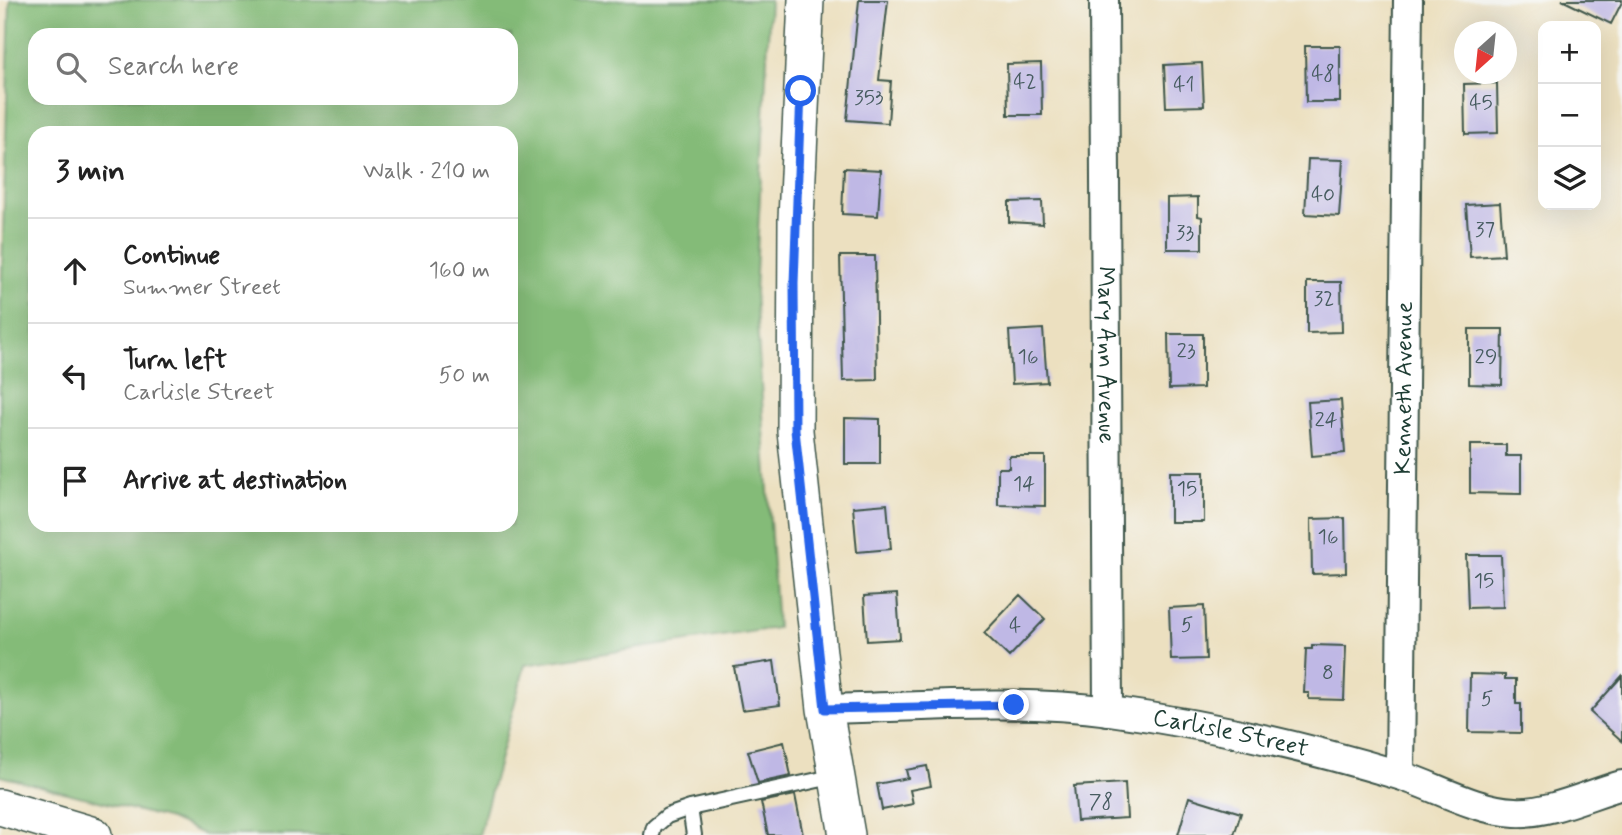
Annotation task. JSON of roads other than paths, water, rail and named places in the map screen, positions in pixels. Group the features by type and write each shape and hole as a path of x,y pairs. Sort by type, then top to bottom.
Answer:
{"street":[{"path":"806,0 796,219 794,393 798,479 825,709 848,835"},
{"name":"Mary Ann Avenue","path":"1104,0 1108,711"},
{"name":"Kenneth Avenue","path":"1400,775 1408,0"},
{"name":"Carlisle Street","path":"825,709 1014,705 1108,711 1269,742 1400,775 1477,805 1516,812 1545,808 1622,785"},
{"path":"0,807 94,835"}],"lane":[{"path":"652,835 654,827 667,816 690,808 836,776"},
{"path":"690,808 694,835"}]}
